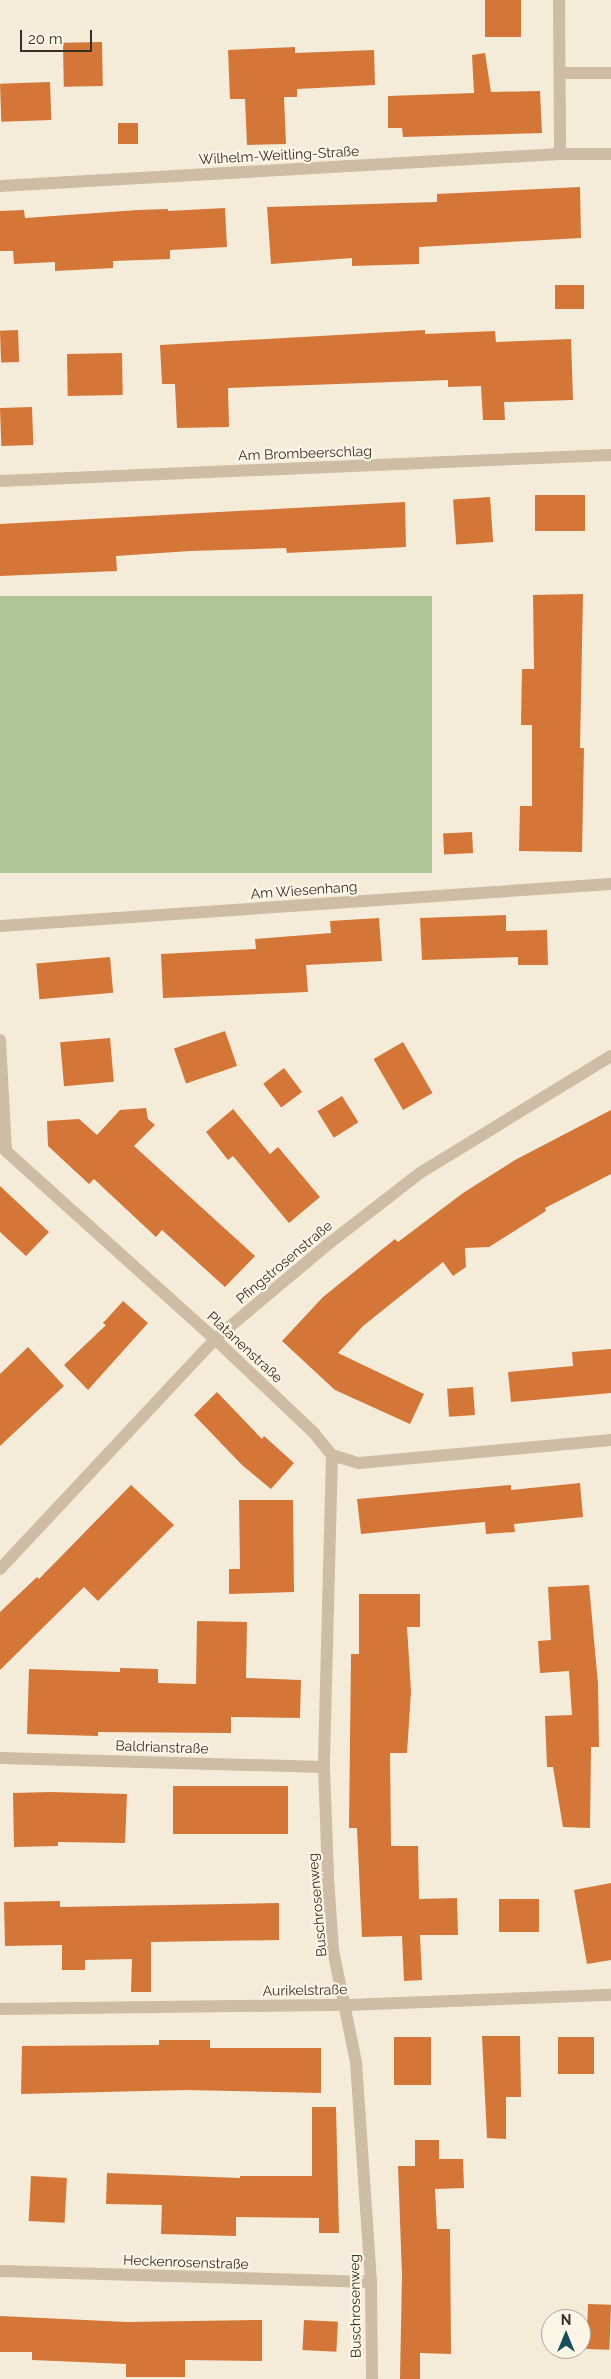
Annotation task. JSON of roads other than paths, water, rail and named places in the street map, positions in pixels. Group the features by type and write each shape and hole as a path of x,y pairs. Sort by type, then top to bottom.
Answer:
{"street":[{"path":"559,0 561,73 560,154"},
{"path":"561,73 611,73"},
{"name":"Wilhelm-Weitling-Straße","path":"0,186 560,154 611,154"},
{"name":"Am Brombeerschlag","path":"0,481 611,455"},
{"name":"Am Wiesenhang","path":"0,926 611,884"},
{"name":"Platanenstraße","path":"0,1040 3,1153 215,1339 314,1433 332,1456"},
{"name":"Pfingstrosenstraße","path":"0,1569 215,1339 327,1245 420,1173 611,1056"},
{"path":"332,1456 359,1463 611,1440"},
{"name":"Buschrosenweg","path":"332,1456 324,1767 333,1950 347,2005 357,2071 371,2282 372,2379"},
{"name":"Baldrianstraße","path":"0,1758 324,1767"},
{"name":"Aurikelstraße","path":"0,2009 347,2005 611,1996"},
{"name":"Heckenrosenstraße","path":"0,2271 371,2282"}]}
